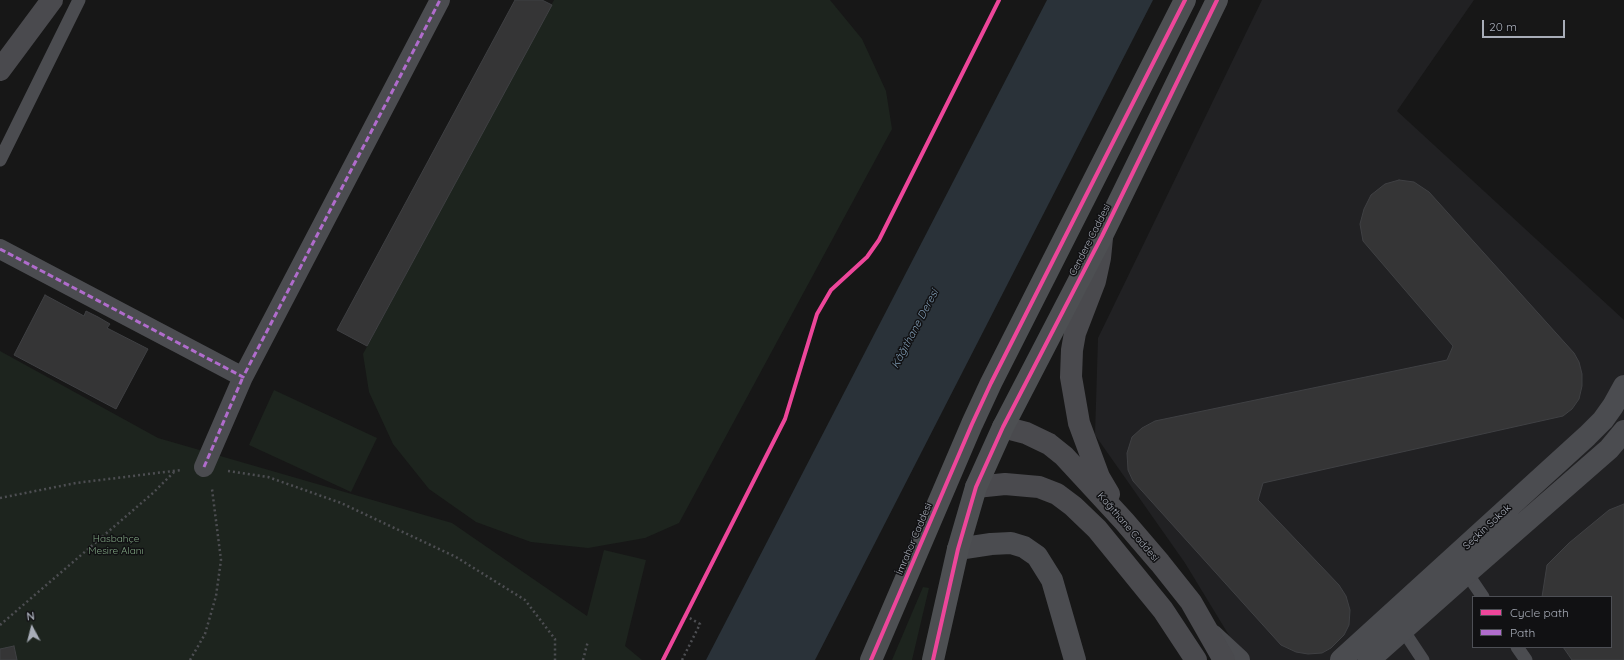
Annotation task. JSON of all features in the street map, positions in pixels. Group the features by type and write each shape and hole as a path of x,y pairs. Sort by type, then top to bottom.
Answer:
{"main road":[{"path":"0,70 52,0"},
{"path":"1003,427 972,424 1012,339 1185,0"},
{"name":"Cendere Caddesi","path":"976,487 1003,427 1102,236 1217,0"},
{"path":"1102,236 1100,258 1095,281 1075,333 1070,377 1079,423 1087,447 1099,477 1124,521"},
{"name":"İmrahor Caddesi","path":"871,660 972,424"},
{"name":"Kağıthane Caddesi","path":"1003,427 1026,433 1049,444 1064,456 1124,521 1191,602 1224,660"},
{"path":"933,660 958,549 976,487 1005,484 1039,487 1057,494 1073,506 1097,529 1163,610 1196,660"}],"street":[{"path":"210,468 243,377 440,0"},
{"path":"0,249 243,377"},
{"name":"Seçkin Sokak","path":"1369,660 1403,630 1461,565 1592,430 1613,406 1624,386"},
{"name":"Seçkin Sokak","path":"1341,660 1609,449 1624,431"},
{"path":"958,549 991,544 1011,543 1024,547 1037,556 1052,580 1075,660"},
{"path":"1209,633 1239,660"}],"lane":[{"path":"0,160 79,0"},
{"path":"1461,565 1482,596"},
{"path":"1403,630 1423,660"},
{"path":"1518,648 1526,660"}],"path":[{"path":"190,660 205,634 216,596 220,560 210,468"},
{"path":"0,498 76,483 176,470 210,468 268,477 341,503 456,557 525,600 555,638 555,660"},
{"path":"0,625 141,503 176,470"},
{"path":"682,660 700,624 688,614 683,622"},
{"path":"584,660 588,641"}],"shaded area":[{"path":"1262,0 1474,0 1397,111 1624,320 1624,660 1244,660 1185,563 1095,435 1098,338"}],"green space":[{"path":"554,0 830,0 862,39 886,91 892,129 679,523 645,538 588,548 531,542 476,522 429,489 393,444 369,392 363,354"},
{"name":"Hasbahçe Mesire Alanı","path":"0,351 158,438 452,523 587,616 604,550 646,560 625,646 642,660 0,660"},
{"path":"274,390 377,438 351,492 249,445"},
{"path":"923,587 929,588 912,660 892,660"}],"water":[{"name":"Kâğıthane Deresi","path":"1047,0 1153,0 815,660 706,660"}],"building":[{"path":"515,0 542,0 552,5 367,346 337,330"},
{"path":"1399,180 1414,182 1429,192 1574,353 1579,362 1582,374 1582,386 1579,399 1572,409 1563,416 1263,483 1258,500 1339,585 1346,596 1350,610 1349,625 1344,635 1331,648 1322,653 1308,654 1296,652 1281,645 1133,481 1128,470 1127,453 1132,437 1142,428 1155,421 1447,360 1453,346 1363,241 1360,224 1364,209 1371,195 1385,184"},
{"path":"45,295 84,316 86,311 98,317 110,324 107,328 148,349 116,409 14,355"},
{"path":"1624,504 1624,660 1572,660 1564,648 1612,648 1612,596 1542,596 1547,565 1569,543 1609,510"},
{"path":"14,646 17,660 0,660 0,649"}],"marked path":[{"path":"0,249 243,377 440,0"},
{"path":"204,467 243,377"}],"cycle path":[{"path":"663,660 785,419 817,314 831,290 867,257 879,240 999,0"},
{"path":"871,660 991,383 1185,0"},
{"path":"933,660 958,549 976,487 1003,427 1102,236 1217,0"}]}
